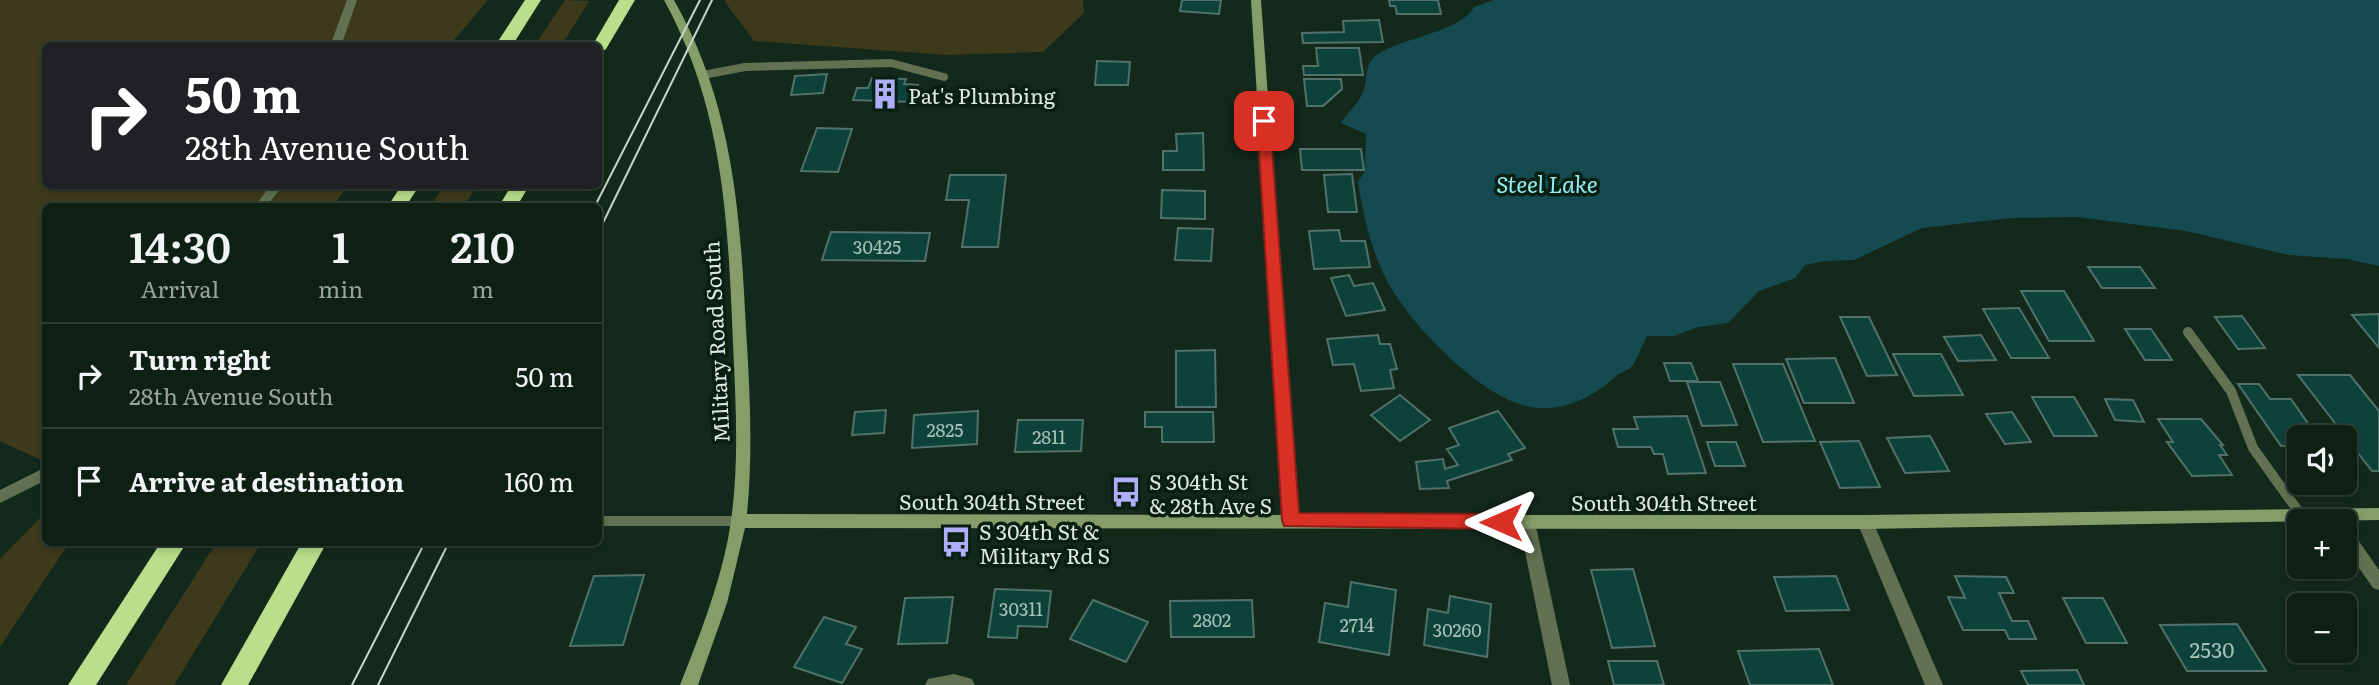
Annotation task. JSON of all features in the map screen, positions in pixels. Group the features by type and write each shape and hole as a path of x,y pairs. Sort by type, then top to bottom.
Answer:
{"highway":[{"path":"506,42 533,0"},
{"path":"602,42 627,0"},
{"path":"81,685 172,546"},
{"path":"234,685 313,546"}],"street":[{"path":"336,42 352,0"},
{"name":"Military Road South","path":"669,0 679,16 703,75 724,163 737,270 743,440 738,521 722,589 689,685"},
{"path":"1255,0 1291,520"},
{"path":"0,496 42,475"},
{"name":"South 304th Street","path":"2357,516 2379,514"},
{"name":"South 304th Street","path":"738,521 1865,522 2287,515"},
{"path":"1527,522 1560,685"},
{"path":"1865,522 1934,685"},
{"path":"2357,551 2379,583"},
{"path":"934,685 954,682 966,685"}],"lane":[{"path":"703,75 745,67 891,63 944,77"},
{"path":"2188,332 2231,391 2253,448 2297,509"},
{"path":"602,521 738,521"}],"shaded area":[{"path":"0,0 488,0 453,42 42,42 42,189 345,189 336,203 42,203 42,461 0,441"},
{"path":"565,0 589,1 564,42 537,42"},
{"path":"726,0 1083,0 1084,13 1043,52 946,55 754,41"},
{"path":"442,189 475,189 466,203 432,203"},
{"path":"42,516 42,546 67,546 0,647 0,559"},
{"path":"214,546 259,546 174,685 126,685"}],"water":[{"name":"Steel Lake","path":"1494,0 2379,0 2379,266 2347,259 2288,255 2186,231 2077,217 2011,218 1922,228 1854,260 1805,265 1795,278 1759,291 1728,323 1698,327 1674,336 1647,336 1631,367 1584,399 1560,407 1535,408 1522,405 1484,386 1464,371 1410,315 1386,279 1368,232 1358,182 1365,171 1366,134 1341,123 1361,96 1368,66 1373,58 1401,43 1445,28 1467,15 1474,7"}],"building":[{"path":"1182,0 1221,0 1219,14 1180,11"},
{"path":"1389,0 1438,0 1441,14 1397,14 1395,6 1390,6"},
{"path":"1379,20 1383,42 1303,43 1302,33 1344,32 1343,21"},
{"path":"1316,48 1359,48 1363,75 1304,75 1303,66 1318,66"},
{"path":"1097,61 1130,62 1128,85 1095,85"},
{"path":"827,74 823,93 791,95 795,76"},
{"name":"Pat's Plumbing","path":"872,78 906,79 904,84 918,85 913,102 853,100 857,88 868,88"},
{"path":"1304,79 1341,79 1342,89 1323,106 1307,106"},
{"path":"817,128 852,129 838,172 801,171"},
{"path":"1203,133 1204,170 1163,170 1163,151 1177,151 1176,134"},
{"path":"1300,149 1361,149 1364,170 1302,170"},
{"path":"1352,174 1357,212 1328,212 1324,175"},
{"path":"950,175 1006,175 998,247 962,247 969,200 946,200"},
{"path":"1162,190 1205,191 1205,219 1161,218"},
{"path":"1178,228 1213,229 1211,261 1175,260"},
{"path":"1339,230 1341,241 1365,241 1370,267 1314,269 1309,231"},
{"path":"831,232 930,233 925,261 822,260"},
{"path":"2088,267 2140,267 2155,288 2102,288"},
{"path":"1349,275 1354,286 1373,283 1385,310 1346,316 1331,278"},
{"path":"2021,291 2064,291 2094,341 2049,341"},
{"path":"2019,308 2049,358 2011,358 1983,309"},
{"path":"2379,314 2379,348 2352,315"},
{"path":"2242,316 2265,348 2238,349 2215,317"},
{"path":"1840,317 1869,317 1897,375 1867,376"},
{"path":"2125,329 2151,329 2172,360 2145,360"},
{"path":"1378,335 1380,344 1390,344 1397,369 1390,370 1394,388 1361,391 1354,364 1333,365 1327,339"},
{"path":"1981,335 1996,360 1958,361 1944,337"},
{"path":"1215,350 1216,407 1176,407 1176,351"},
{"path":"1893,354 1941,354 1963,395 1914,396"},
{"path":"1835,358 1854,403 1804,403 1786,359"},
{"path":"1664,363 1691,363 1698,381 1670,381"},
{"path":"1733,364 1783,364 1815,441 1763,442"},
{"path":"2298,375 2350,375 2379,411 2379,471 2372,471 2357,452 2357,425 2337,425"},
{"path":"1687,382 1720,382 1737,425 1702,426"},
{"path":"2238,384 2259,384 2270,399 2291,399 2309,425 2287,425 2287,446 2281,446"},
{"path":"1400,395 1430,420 1400,441 1371,415"},
{"path":"2032,397 2074,397 2097,436 2054,436"},
{"path":"2105,399 2133,400 2144,422 2115,420"},
{"path":"886,410 884,433 852,435 855,412"},
{"path":"978,411 977,444 912,448 914,415"},
{"path":"1498,411 1525,448 1508,454 1512,460 1447,481 1449,488 1420,489 1416,462 1443,459 1445,469 1458,465 1447,449 1459,445 1449,428"},
{"path":"1145,412 1213,412 1214,442 1162,442 1162,427 1145,427"},
{"path":"2012,412 2031,442 2005,444 1986,414"},
{"path":"1687,416 1706,473 1668,474 1663,454 1654,454 1651,447 1618,447 1613,429 1638,429 1634,417"},
{"path":"2158,419 2201,419 2223,445 2220,445 2227,455 2219,455 2232,475 2192,476 2167,442 2173,442"},
{"path":"1018,420 1083,420 1081,451 1015,452"},
{"path":"1930,436 1949,471 1905,473 1887,438"},
{"path":"1859,441 1880,487 1840,488 1820,442"},
{"path":"1707,442 1736,442 1745,466 1715,466"},
{"path":"1633,569 1655,646 1612,648 1591,570"},
{"path":"644,575 623,645 570,646 594,576"},
{"path":"1836,576 1849,610 1786,611 1774,577"},
{"path":"1955,576 2006,577 2014,593 1999,593 2012,621 2028,621 2036,639 2009,639 2005,630 1963,630 1948,597 1965,598"},
{"path":"1351,582 1396,590 1389,655 1319,642 1325,603 1348,607"},
{"path":"995,589 1051,591 1047,627 1018,626 1017,638 988,637"},
{"path":"1450,596 1491,604 1487,657 1424,645 1428,609 1448,613"},
{"path":"953,597 947,643 898,644 905,598"},
{"path":"2063,598 2103,598 2127,643 2086,643"},
{"path":"1093,600 1148,622 1126,662 1070,639"},
{"path":"1252,600 1254,637 1171,637 1170,601"},
{"path":"824,617 856,627 846,644 862,649 842,683 794,667"},
{"path":"2237,624 2266,671 2187,671 2160,625"},
{"path":"1819,649 1833,685 1750,685 1738,651"},
{"path":"1608,661 1657,661 1664,685 1614,685"},
{"path":"2077,670 2084,685 2028,685 2021,671"}],"tram line":[{"path":"597,203 700,0"},
{"path":"602,225 712,0"},
{"path":"352,685 423,546"},
{"path":"378,685 447,546"}],"place":[{"name":"Pat's Plumbing","path":"885,94"},
{"name":"S 304th St & 28th Ave S","path":"1126,492"},
{"name":"S 304th St & Military Rd S","path":"956,542"}],"route":[{"path":"1264,121 1291,520 1501,522"}]}
